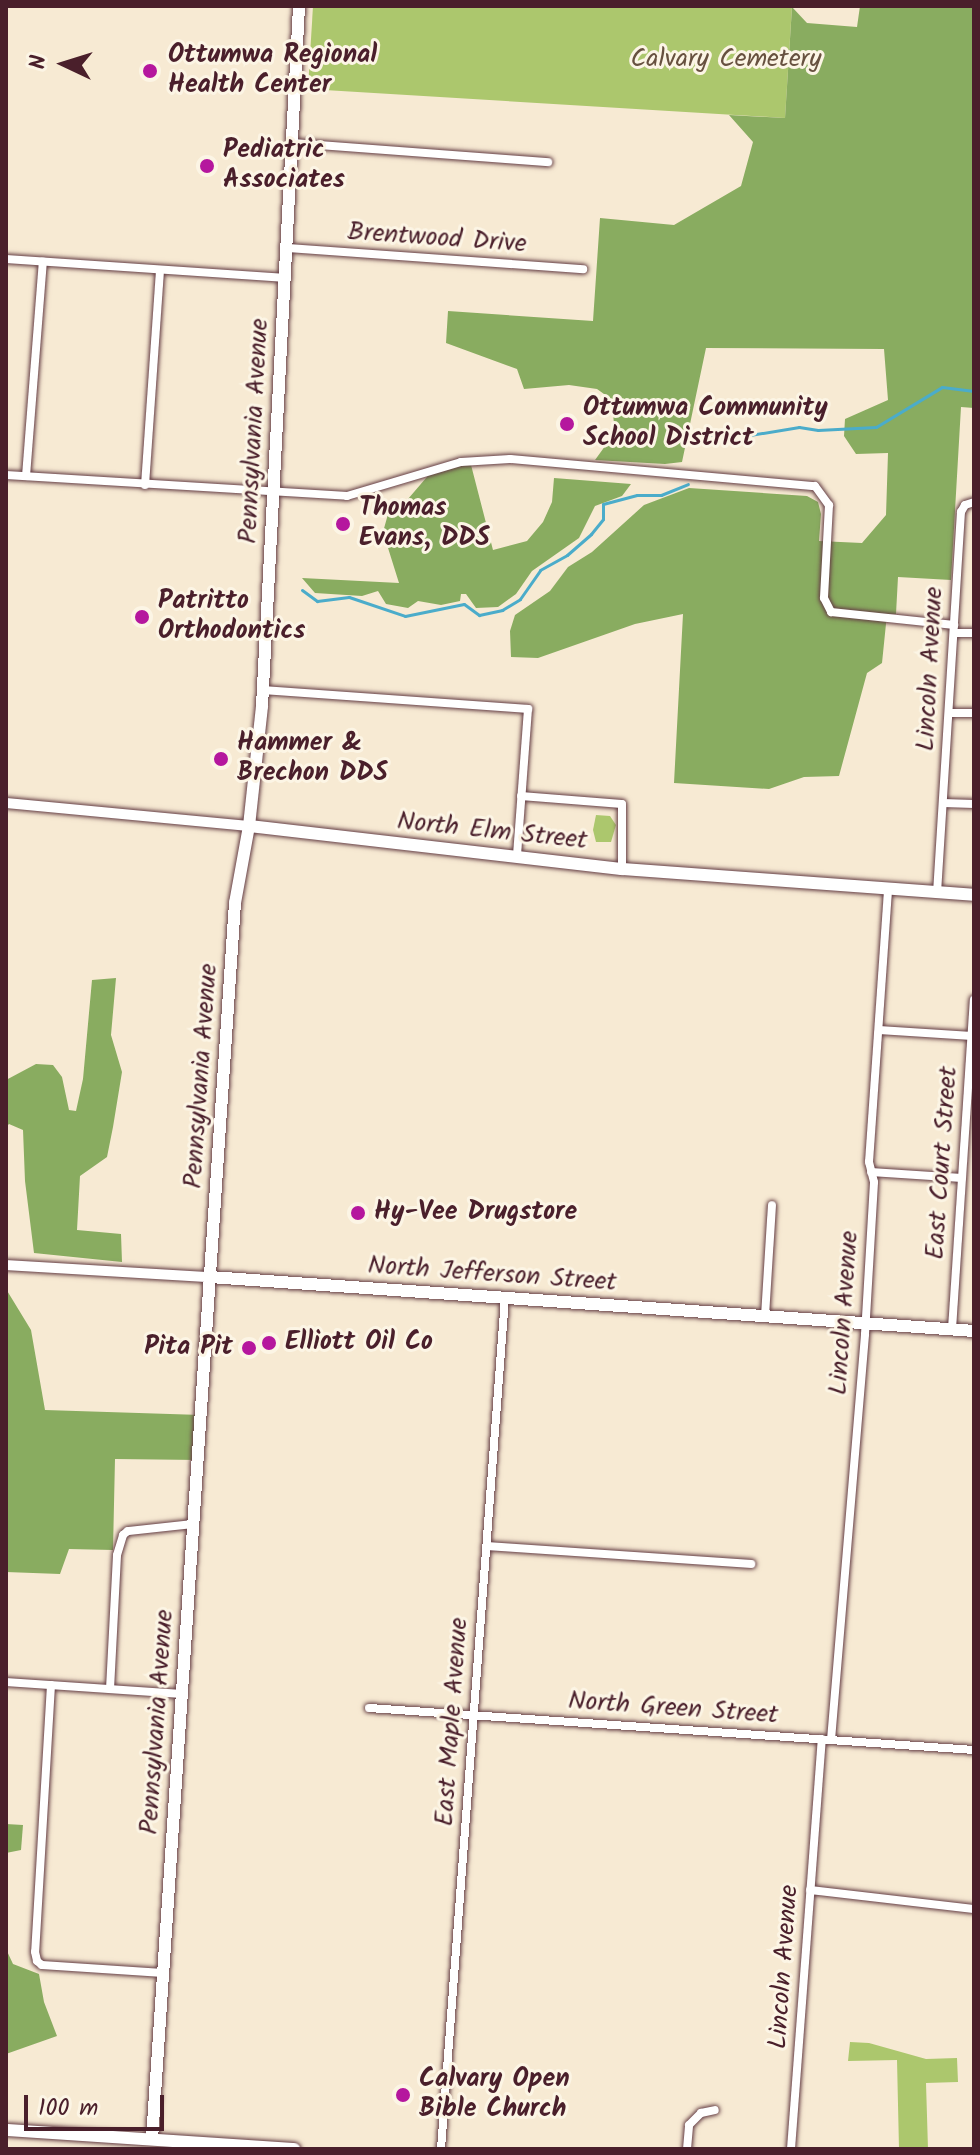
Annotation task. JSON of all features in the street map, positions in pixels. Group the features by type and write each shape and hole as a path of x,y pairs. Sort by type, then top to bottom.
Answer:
{"main road":[{"name":"Pennsylvania Avenue","path":"151,2144 235,903 249,826 263,690 299,6"},
{"name":"North Elm Street","path":"249,826 622,869 974,895"},
{"name":"North Jefferson Street","path":"210,1277 974,1331"},
{"path":"6,2130 151,2144 293,2149"}],"street":[{"path":"293,143 548,162"},
{"name":"Brentwood Drive","path":"288,248 583,269"},
{"path":"6,259 160,272 286,278"},
{"path":"26,476 43,262"},
{"path":"145,485 160,272"},
{"path":"6,475 347,496 461,462 510,459 815,486 826,496 829,514 824,598 831,612 974,633"},
{"name":"Lincoln Avenue","path":"937,893 961,512 974,502"},
{"path":"263,690 528,709 517,857"},
{"path":"949,713 974,713"},
{"path":"521,796 622,804 625,810 622,869"},
{"name":"North Elm Street","path":"6,803 249,826"},
{"path":"943,803 974,804"},
{"name":"Lincoln Avenue","path":"791,2149 810,1890 865,1323 888,889"},
{"name":"East Court Street","path":"952,1329 974,1000"},
{"path":"879,1030 972,1036"},
{"path":"871,1172 962,1178"},
{"path":"765,1316 772,1205"},
{"name":"North Jefferson Street","path":"6,1265 210,1277"},
{"name":"East Maple Avenue","path":"441,2149 505,1298"},
{"path":"110,1689 117,1555 123,1535 128,1531 194,1524"},
{"path":"487,1546 751,1564"},
{"path":"6,1682 182,1694"},
{"path":"51,1685 36,1956 42,1965 163,1973"},
{"name":"North Green Street","path":"369,1708 974,1750"},
{"path":"810,1890 974,1909"},
{"path":"687,2149 689,2125 701,2113 715,2110"}],"green space":[{"name":"Calvary Cemetery","path":"313,6 792,6 785,118 308,89"},
{"path":"860,6 974,6 974,408 961,407 951,580 898,577 896,614 887,614 882,663 867,673 839,776 804,777 769,789 674,783 683,614 635,624 538,658 511,657 510,631 515,615 550,591 568,567 592,552 644,505 689,488 807,496 818,502 821,514 819,541 862,543 886,515 888,453 856,454 844,436 845,419 888,400 884,349 706,348 682,462 595,460 608,442 614,423 611,399 597,389 569,385 524,389 517,369 446,343 448,311 593,321 600,218 674,225 741,186 753,142 729,115 785,118 792,7 807,23 857,27"},
{"path":"470,461 493,550 527,541 543,522 552,502 554,478 631,484 622,496 595,506 579,538 532,571 516,594 498,607 476,608 466,594 461,594 460,601 441,605 418,601 408,608 386,604 378,591 362,596 315,593 302,578 399,583 383,532 390,507 402,506 432,471"},
{"path":"596,815 610,816 616,825 611,842 596,842 593,830"},
{"path":"116,978 111,1035 122,1072 107,1157 80,1176 77,1230 121,1234 122,1262 34,1253 25,1181 23,1130 9,1124 6,1127 6,1080 36,1064 53,1065 62,1077 69,1110 76,1111 83,1079 92,980"},
{"path":"6,1289 31,1330 45,1410 201,1415 198,1460 115,1459 113,1550 69,1549 60,1574 6,1572"},
{"path":"6,1824 23,1825 21,1850 6,1853"},
{"path":"6,1949 13,1964 39,1974 44,2002 57,2036 6,2054"},
{"path":"850,2042 869,2043 926,2059 957,2058 958,2082 926,2083 928,2149 899,2149 897,2060 848,2061"}],"waterway":[{"path":"708,434 732,438 799,427 818,430 876,427 942,387 974,391"},
{"path":"302,590 317,601 349,597 405,616 464,604 479,615 502,610 520,599 540,570 567,555 591,534 603,519 603,504 637,495 661,495 688,484"}],"place":[{"name":"Ottumwa Regional Health Center","path":"150,71"},
{"name":"Pediatric Associates","path":"207,166"},
{"name":"Ottumwa Community School District","path":"567,424"},
{"name":"Thomas Evans, DDS","path":"343,524"},
{"name":"Patritto Orthodontics","path":"142,617"},
{"name":"Hammer & Brechon DDS","path":"221,759"},
{"name":"Hy-Vee Drugstore","path":"358,1213"},
{"name":"Elliott Oil Co","path":"269,1343"},
{"name":"Pita Pit","path":"249,1348"},
{"name":"Calvary Open Bible Church","path":"403,2095"}]}
